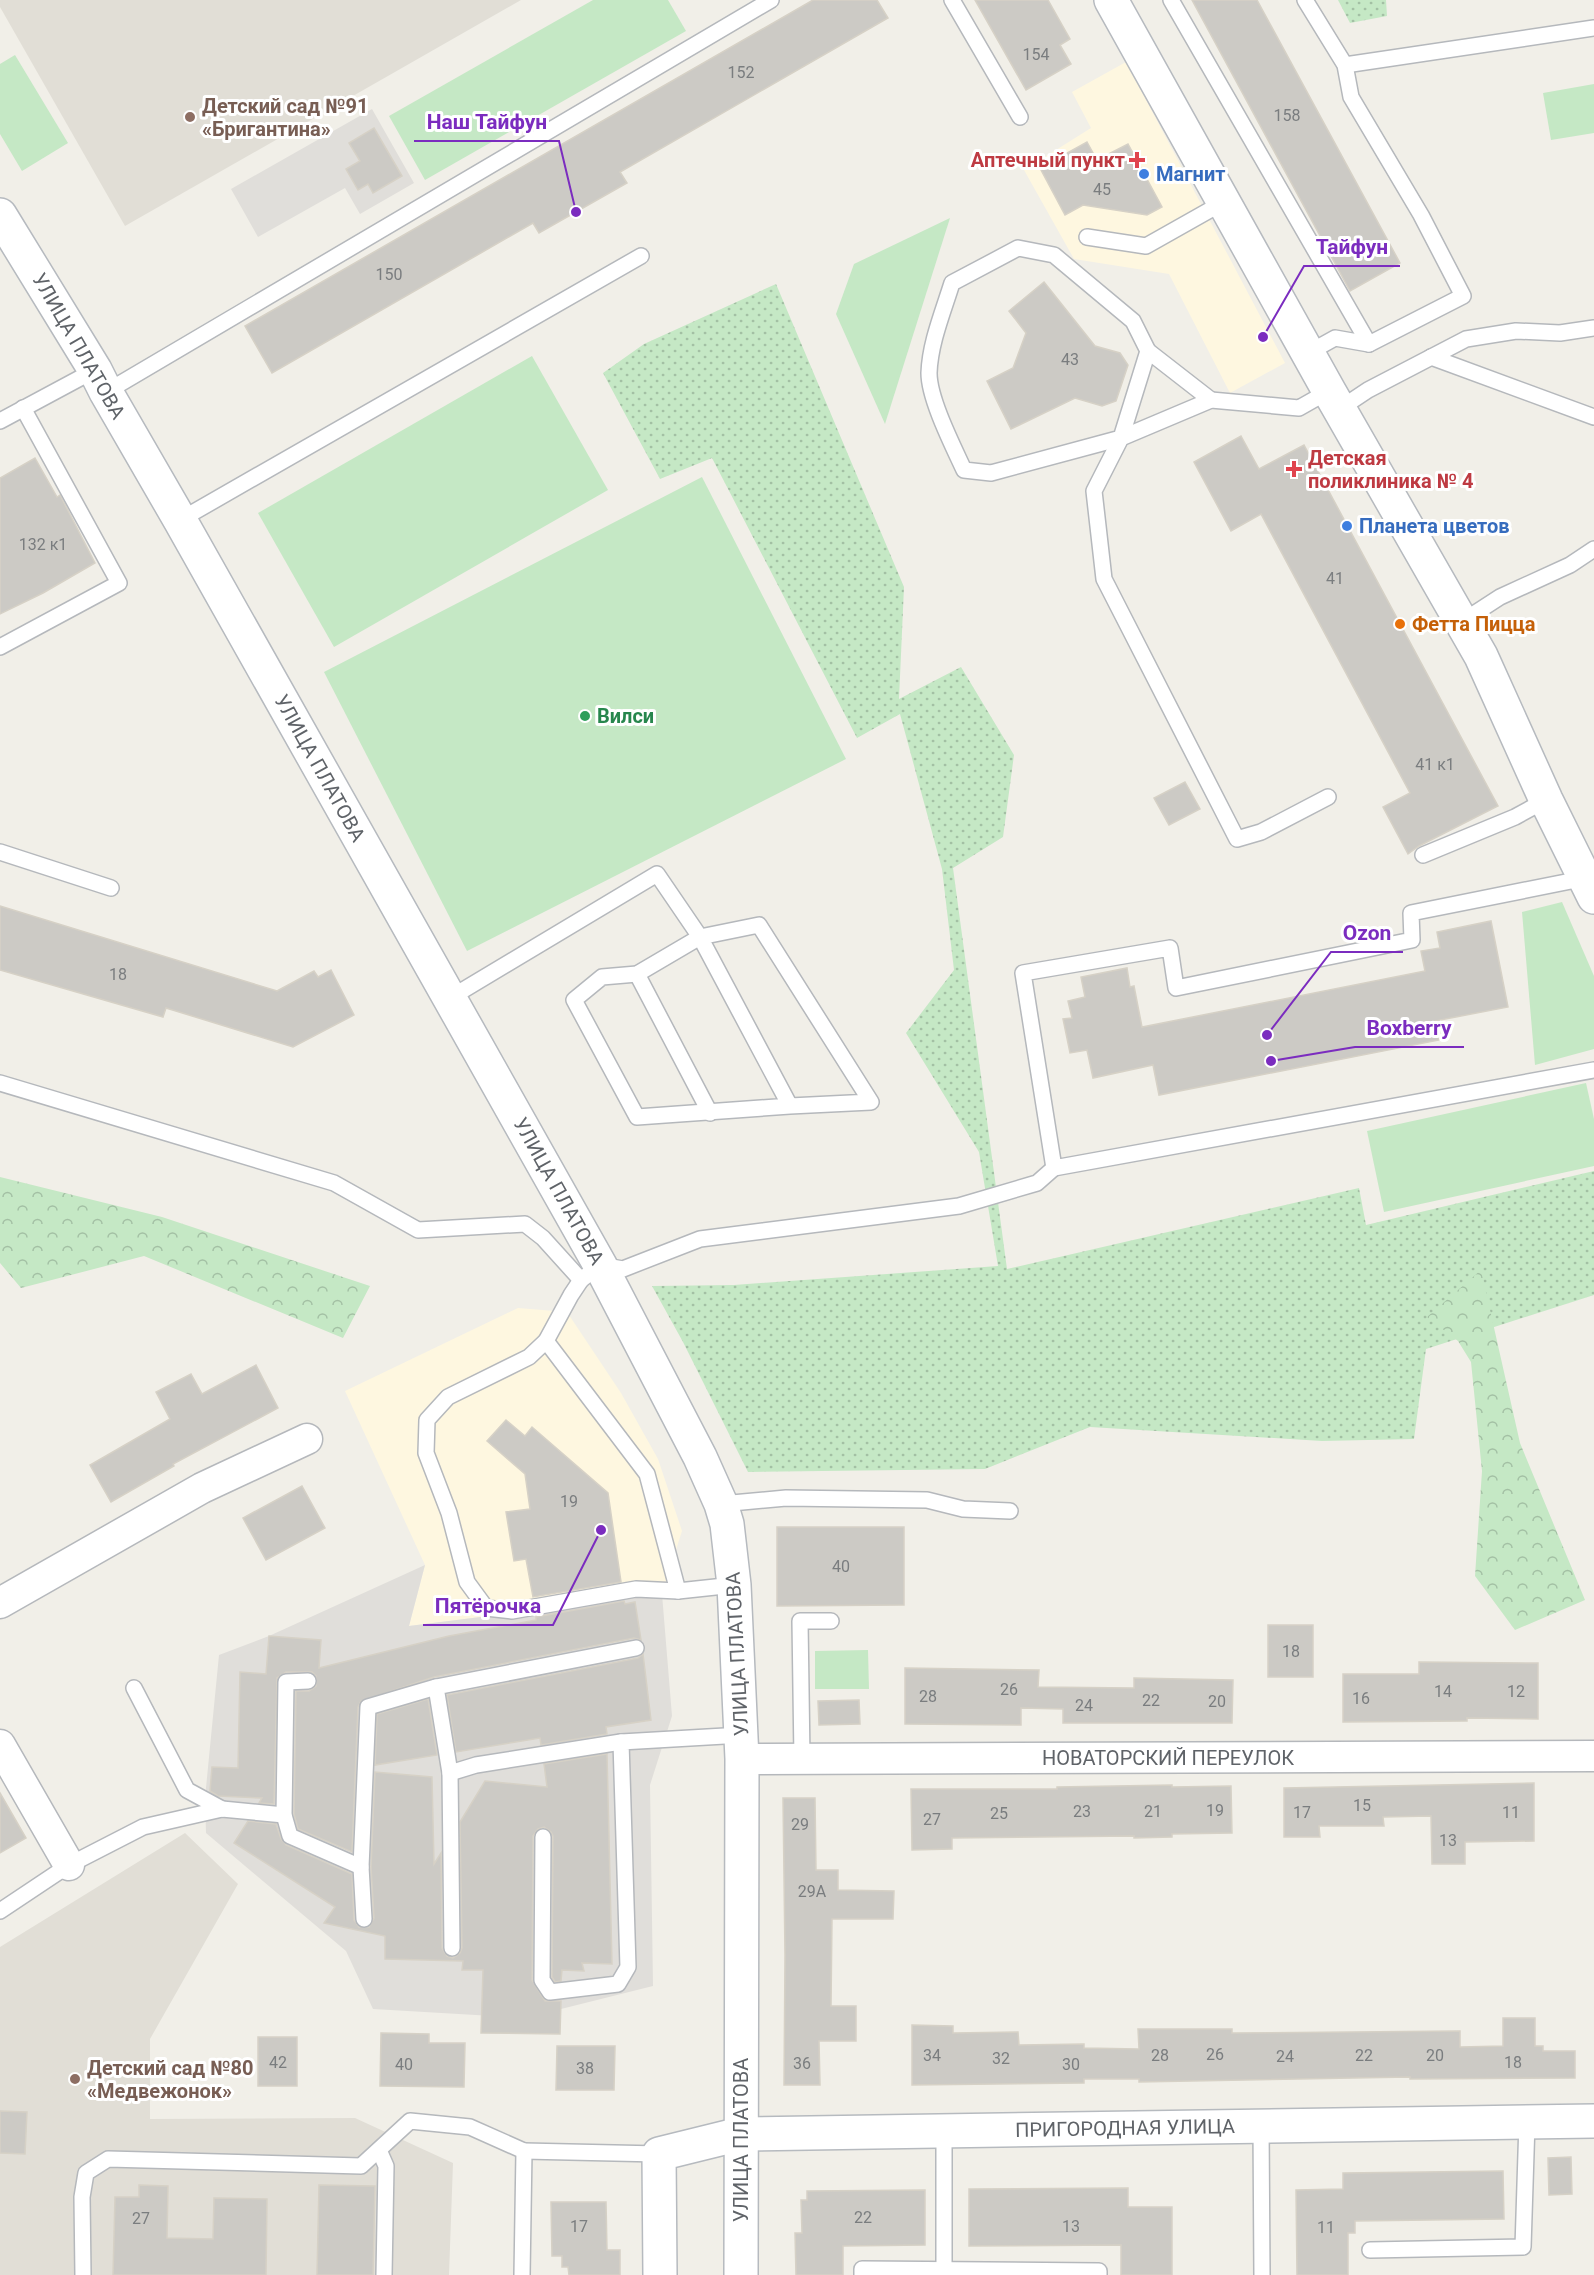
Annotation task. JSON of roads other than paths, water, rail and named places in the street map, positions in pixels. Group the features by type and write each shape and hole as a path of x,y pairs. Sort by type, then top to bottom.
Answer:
{"street":[{"path":"1111,0 1308,353 1463,621 1546,800 1591,883"},
{"name":"УЛИЦА ПЛАТОВА","path":"0,215 180,520 450,998 591,1273 700,1457 721,1504 727,1524 734,1585 742,1747 741,2275"},
{"path":"0,1603 202,1488 307,1439"},
{"name":"НОВАТОРСКИЙ ПЕРЕУЛОК","path":"742,1747 802,1759 1594,1756"},
{"path":"2,1755 69,1865"},
{"name":"ПРИГОРОДНАЯ УЛИЦА","path":"659,2154 740,2134 1594,2121"},
{"path":"659,2154 660,2275"}],"lane":[{"path":"0,421 23,408 100,381 771,0"},
{"path":"952,0 1020,117"},
{"path":"1170,0 1369,344"},
{"path":"1305,0 1344,65 1351,96 1421,215 1463,296 1369,344 1335,338 1308,353"},
{"path":"1344,65 1594,28"},
{"path":"1087,237 1146,246 1224,202"},
{"path":"1212,400 1148,351 1133,321 1054,255 1018,248 952,283 934,342 929,375 938,410 964,470 991,473 1121,438 1212,400 1299,408 1368,390 1466,339 1516,331 1560,333 1594,328"},
{"path":"180,520 641,256"},
{"path":"1148,351 1121,438 1094,491 1104,579 1238,839 1261,832 1328,797"},
{"path":"1431,357 1594,417"},
{"path":"0,647 119,583 23,408"},
{"path":"1463,621 1500,597 1570,565 1594,549"},
{"path":"1423,855 1515,817 1546,800"},
{"path":"0,852 111,888"},
{"path":"450,998 657,874 700,937 790,1106"},
{"path":"1054,1168 1023,973 1170,948 1176,988 1413,940 1411,913 1591,883"},
{"path":"759,925 871,1102 637,1117 574,1000 602,977 637,974 700,937 759,925"},
{"path":"637,974 710,1113"},
{"path":"734,1585 678,1591 636,1589 512,1611 486,1608 467,1582 449,1513 426,1453 428,1420 448,1397 529,1357 546,1341 571,1294 591,1273 623,1269 700,1239 959,1206 1037,1183 1054,1168 1594,1070"},
{"path":"0,1083 334,1184 418,1230 525,1224 591,1273"},
{"path":"546,1341 647,1474 678,1591"},
{"path":"721,1504 786,1498 927,1500 963,1509 1010,1511"},
{"path":"802,1759 800,1621 831,1621"},
{"path":"364,1919 361,1867 368,1707 436,1687 636,1648"},
{"path":"308,1681 286,1682 284,1815 290,1836 361,1867"},
{"path":"436,1687 450,1773 452,1948"},
{"path":"134,1688 187,1790 222,1809"},
{"path":"450,1773 476,1765 621,1742 742,1747"},
{"path":"543,1837 542,1980 550,1992 618,1984 628,1967 621,1742"},
{"path":"0,1911 69,1865 142,1827 222,1809 284,1815"},
{"path":"83,2275 82,2198 86,2173 108,2159 361,2166 410,2121 470,2127 524,2151 659,2154"},
{"path":"1370,2250 1523,2247 1527,2122"},
{"path":"1261,2125 1262,2275"},
{"path":"944,2131 944,2270"},
{"path":"379,2150 386,2166 384,2275"},
{"path":"522,2275 524,2151"},
{"path":"862,2275 862,2269 1099,2271 1099,2275"}],"place":[{"name":"Детский сад №91 «Бригантина»","path":"190,117"},
{"name":"Аптечный пункт","path":"1137,160"},
{"name":"Магнит","path":"1144,174"},
{"name":"Наш Тайфун","path":"576,212"},
{"name":"Тайфун","path":"1263,337"},
{"name":"Детская поликлиника № 4","path":"1294,469"},
{"name":"Планета цветов","path":"1347,526"},
{"name":"Фетта Пицца","path":"1400,624"},
{"name":"Вилси","path":"585,716"},
{"name":"Ozon","path":"1267,1035"},
{"name":"Boxberry","path":"1271,1061"},
{"name":"Пятёрочка","path":"601,1530"},
{"name":"Детский сад №80 «Медвежонок»","path":"75,2079"}]}
